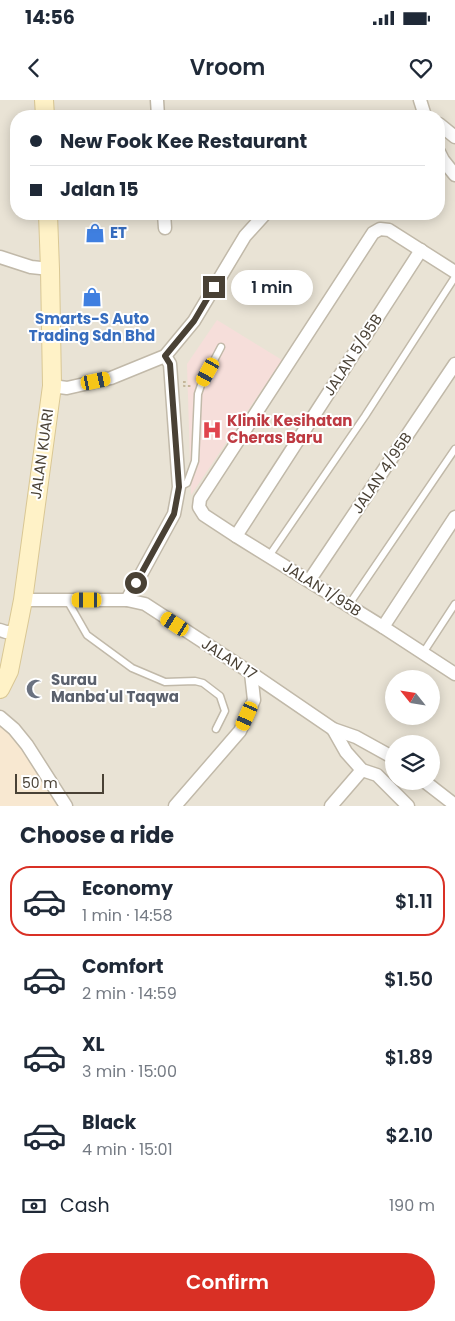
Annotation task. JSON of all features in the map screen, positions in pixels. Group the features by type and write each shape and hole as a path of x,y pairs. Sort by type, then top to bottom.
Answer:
{"street":[{"path":"445,129 455,138"},
{"path":"445,162 455,175"},
{"name":"JALAN KUARI","path":"0,689 9,671 8,631 22,600 52,386 48,220"},
{"path":"164,220 165,228"},
{"path":"52,386 67,388 111,378 165,356 194,321 245,236 260,220"},
{"name":"JALAN 1/95B","path":"421,250 389,230 380,229 373,233 200,499 199,507 204,515 236,536 384,627 455,674"},
{"path":"421,250 455,272"},
{"name":"JALAN 5/95B","path":"236,536 421,250"},
{"path":"0,256 31,267 50,269"},
{"path":"127,600 174,514 179,487 170,364 165,356"},
{"name":"JALAN 4/95B","path":"309,582 455,364"},
{"path":"384,627 455,517"},
{"name":"JALAN 17","path":"22,600 127,600 145,604 333,729 356,737 385,753"},
{"path":"175,806 240,731 254,700 251,673"},
{"path":"0,717 14,729 27,745 66,806"},
{"path":"333,729 346,752 362,770 377,776 408,806"},
{"path":"331,806 362,770"},
{"path":"436,790 455,805"}],"lane":[{"path":"269,556 455,277"},
{"path":"179,487 187,483 195,461 198,394 221,346"},
{"path":"348,606 455,449"},
{"path":"67,600 87,635 132,668 165,682 195,681 203,683 220,696 225,711 216,729"},
{"path":"423,653 455,604"}],"path":[{"path":"179,382 185,382 184,386 196,386"}],"shaded area":[{"path":"0,100 455,100 455,806 0,806"},
{"name":"Klinik Kesihatan Cheras Baru","path":"217,320 282,360 191,495 187,364"},
{"path":"2,726 11,732 60,806 0,806 0,728"}],"place":[{"name":"ET","path":"95,233"},
{"name":"Smarts-S Auto Trading Sdn Bhd","path":"92,297"},
{"name":"Klinik Kesihatan Cheras Baru","path":"212,430"},
{"name":"Surau Manba'ul Taqwa","path":"36,689"}],"route":[{"path":"136,583 174,514 179,487 170,364 165,356 194,321 214,287"}]}
